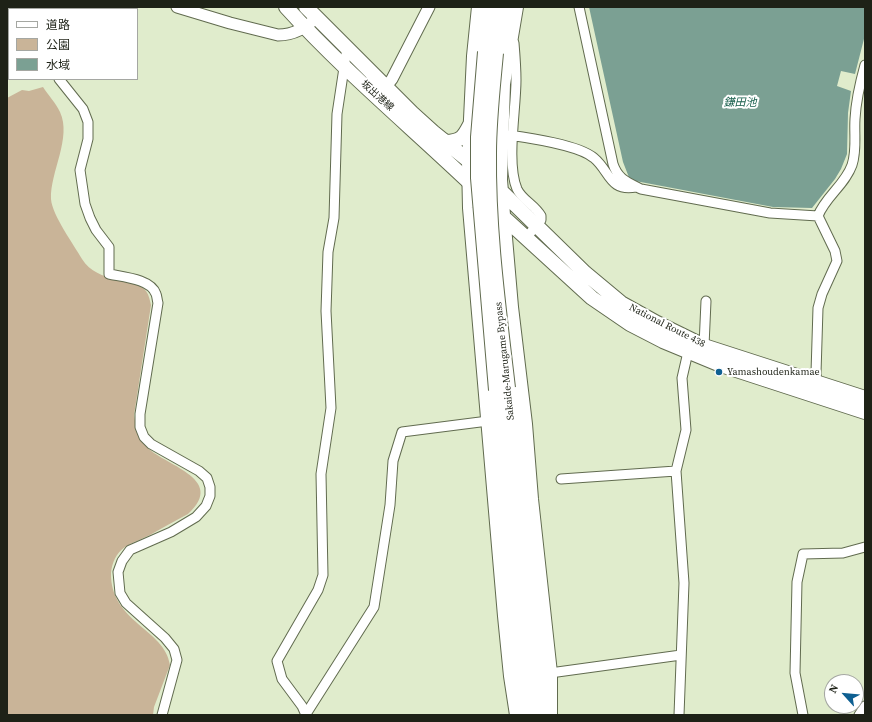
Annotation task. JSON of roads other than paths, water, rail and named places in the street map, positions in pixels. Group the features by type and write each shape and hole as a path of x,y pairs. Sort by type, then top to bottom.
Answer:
{"main road":[{"name":"坂出港線","path":"286,7 344,67 412,113 469,161"},
{"name":"坂出港線","path":"306,7 347,48 383,92 470,183"},
{"path":"479,7 474,56 469,161 470,208 505,616 517,715"},
{"name":"Sakaide-Marugame Bypass","path":"492,7 489,152 490,200 502,389 528,715"},
{"name":"Sakaide-Marugame Bypass","path":"491,53 504,7"},
{"path":"516,7 503,84 507,135 500,180 511,307 525,424 531,499 550,673 550,715"},
{"path":"446,142 461,139 471,122"},
{"name":"National Route 438","path":"469,161 502,191 585,273 621,303 657,324 704,346 818,390 865,412"},
{"name":"National Route 438","path":"470,183 503,217 592,298 614,314 663,341 721,365 818,390 865,398"},
{"path":"507,252 513,244 524,242 539,250"},
{"name":"Sakaide-Marugame Bypass","path":"502,389 540,715"}],"street":[{"path":"177,7 272,34 285,35 305,28 316,18"},
{"path":"383,92 428,7"},
{"path":"579,7 613,164 616,173 622,179 641,189 770,213 818,216"},
{"path":"514,43 516,79 507,135 515,181 521,195 542,216 526,238"},
{"path":"347,48 337,114 334,218 328,252 326,311 331,408 321,474 324,575 318,590 277,661 282,679 306,714 374,608 390,505 393,461 402,432 488,421"},
{"path":"818,390 818,308 822,294 837,262 835,251 818,216 820,208 845,178 852,166 856,149 856,102 865,65"},
{"path":"60,80 83,109 88,122 88,138 80,170 85,204 90,218 96,230 109,247 108,274 144,282 152,287 156,294 158,303 140,414 140,426 144,437 151,444 199,471 207,478 210,487 210,496 206,506 196,516 171,532 130,550 122,561 118,572 120,593 126,603 165,638 174,649 178,660 162,715"},
{"path":"507,135 542,140 584,151 595,158 614,183 619,187 636,187"},
{"path":"704,346 706,301"},
{"path":"679,715 684,583 676,471 686,430 682,378 688,352"},
{"path":"561,479 676,471"},
{"path":"803,715 795,673 797,582 803,554 843,553 865,547"},
{"path":"550,673 681,655"},
{"path":"859,715 865,706"}],"water":[{"name":"鎌田池","path":"589,7 865,7 865,35 855,74 841,71 837,86 851,91 848,113 847,154 835,179 812,208 773,207 630,180 623,162"}],"place":[{"name":"Yamashoudenkamae","path":"719,372"}]}
